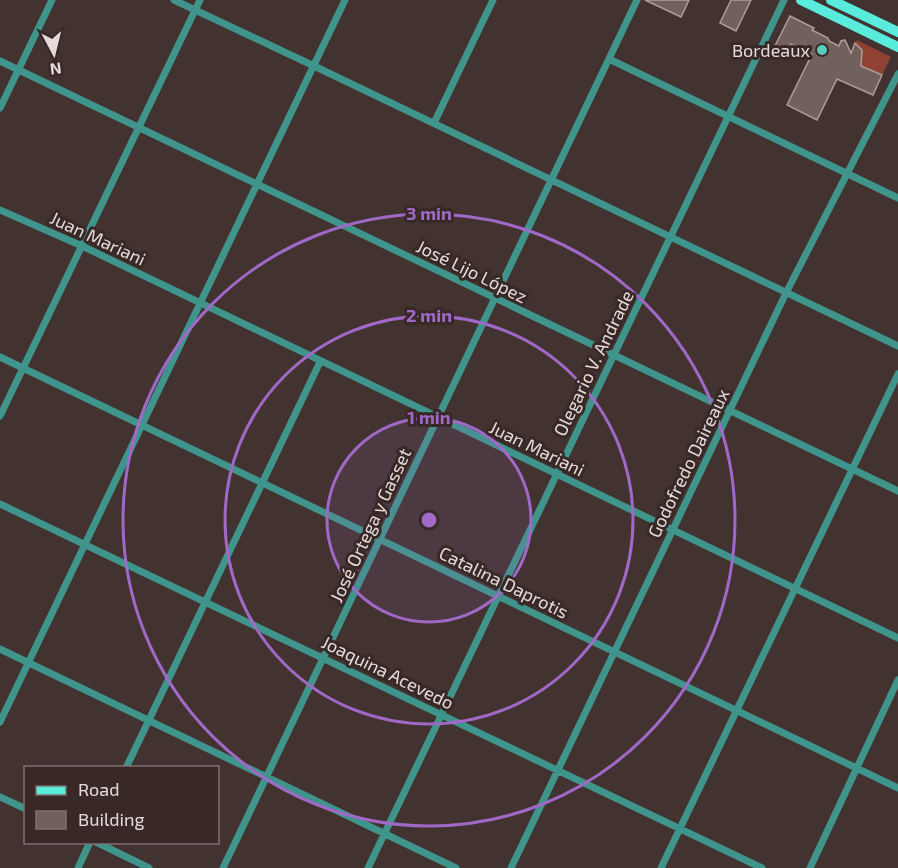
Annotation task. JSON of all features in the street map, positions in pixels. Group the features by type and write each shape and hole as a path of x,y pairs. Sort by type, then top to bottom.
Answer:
{"main road":[{"path":"801,0 898,47"},
{"path":"831,0 898,32"}],"street":[{"path":"0,108 52,0"},
{"path":"174,0 898,346"},
{"path":"0,416 200,0"},
{"path":"0,723 345,0"},
{"path":"434,123 493,0"},
{"name":"José Ortega y Gasset","path":"223,868 637,0"},
{"name":"Olegario V. Andrade","path":"368,868 784,0"},
{"path":"609,59 898,198"},
{"name":"José Lijo López","path":"0,61 898,491"},
{"name":"Godofredo Daireaux","path":"511,868 786,292 898,74"},
{"name":"Juan Mariani","path":"0,210 81,246 898,638"},
{"name":"Catalina Daprotis","path":"0,357 898,788"},
{"path":"127,766 320,362"},
{"path":"662,868 898,374"},
{"name":"Joaquina Acevedo","path":"0,504 762,868"},
{"path":"0,649 456,868"},
{"path":"810,868 898,680"},
{"path":"0,797 24,808"},
{"path":"78,868 90,844"},
{"path":"98,844 149,868"}],"shaded area":[{"path":"857,40 891,57 882,75 861,66 862,50 855,43"}],"building":[{"path":"645,0 689,0 681,17"},
{"path":"731,0 751,0 736,31 720,23"},
{"path":"790,16 814,28 812,30 839,46 841,41 845,40 851,53 855,43 862,50 861,66 882,75 873,95 837,79 817,120 787,105 812,54 791,44 786,54 774,48"}],"place":[{"name":"Bordeaux","path":"822,50"}]}
